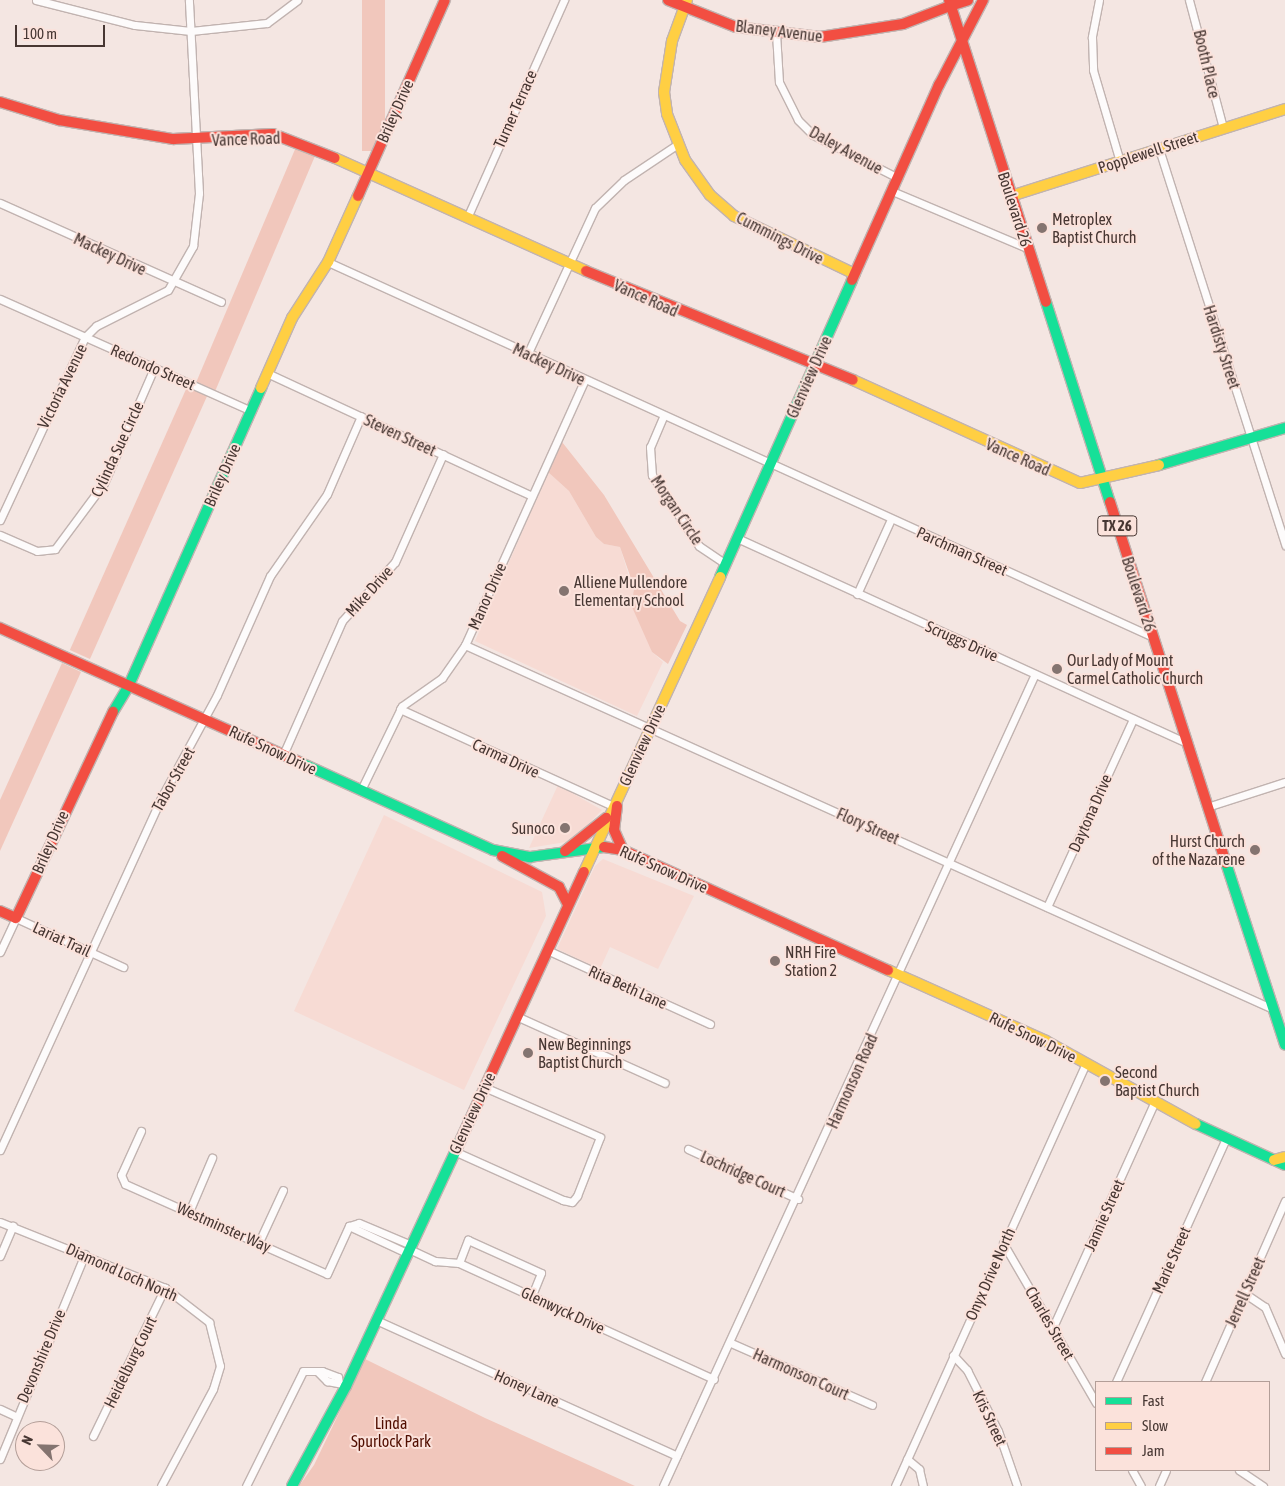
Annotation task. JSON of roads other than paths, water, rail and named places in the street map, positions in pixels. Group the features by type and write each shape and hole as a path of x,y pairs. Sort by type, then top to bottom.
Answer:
{"main road":[{"name":"Briley Drive","path":"16,918 99,734 128,685 292,318 328,262 445,0"},
{"name":"Blaney Avenue","path":"668,0 686,4 736,26 776,33 850,35 903,24 949,3 968,0"},
{"name":"Glenview Drive","path":"292,1486 376,1320 409,1249 726,564 892,190 982,0"},
{"name":"Boulevard 26","path":"949,3 1188,744 1271,1008 1285,1045"},
{"name":"Cummings Drive","path":"686,4 672,41 664,92 678,144 700,183 734,216 855,274"},
{"name":"Vance Road","path":"0,102 77,124 197,140 282,136 368,172 692,318 815,363 1069,480 1086,484 1102,481 1285,428"},
{"name":"Popplewell Street","path":"1011,196 1285,109"},
{"name":"Rufe Snow Drive","path":"0,628 493,850 530,857 595,846 623,850 899,975 1086,1063 1154,1103 1285,1165"},
{"path":"620,791 614,830 623,850"},
{"path":"564,852 611,811"},
{"path":"493,850 559,888 568,905"},
{"name":"Lariat Trail","path":"0,911 16,918"},
{"path":"1274,1160 1285,1157"}],"street":[{"path":"36,0 135,25 191,31 267,23 297,0"},
{"name":"Victoria Avenue","path":"0,520 85,337 96,326 160,296 172,284 189,256 197,227 197,140 189,0"},
{"name":"Turner Terrace","path":"467,218 564,0"},
{"path":"1099,0 1092,60 1120,162"},
{"name":"Booth Place","path":"1188,0 1223,128"},
{"name":"Daley Avenue","path":"776,33 779,82 798,120 813,136 898,178"},
{"path":"527,354 590,217 605,197 678,144"},
{"name":"Hardisty Street","path":"1159,149 1285,545"},
{"name":"Daley Avenue","path":"892,190 1028,248"},
{"name":"Mackey Drive","path":"0,203 172,284 221,302"},
{"name":"Mackey Drive","path":"328,262 584,381 770,464"},
{"name":"Redondo Street","path":"0,299 251,411"},
{"name":"Cylinda Sue Circle","path":"0,535 37,551 55,549 104,483 154,368"},
{"name":"Steven Street","path":"267,374 532,496"},
{"name":"Manor Drive","path":"361,790 400,709 442,678 465,645 584,381"},
{"name":"Tabor Street","path":"0,1150 160,800 205,719 270,576 327,494 360,416"},
{"name":"Morgan Circle","path":"663,417 650,447 652,475 700,546 726,564"},
{"name":"Mike Drive","path":"283,755 342,621 395,562 442,454"},
{"name":"Parchman Street","path":"770,464 1153,637"},
{"path":"857,594 891,519"},
{"name":"Scruggs Drive","path":"737,538 1188,744"},
{"name":"Flory Street","path":"465,645 1271,1008"},
{"name":"Harmonson Road","path":"664,1486 798,1199 1035,674"},
{"name":"Carma Drive","path":"400,709 611,811"},
{"name":"Daytona Drive","path":"1048,907 1133,719"},
{"path":"1208,807 1285,782"},
{"name":"Lariat Trail","path":"16,918 124,967"},
{"name":"Briley Drive","path":"0,952 16,918"},
{"name":"Rita Beth Lane","path":"547,950 710,1024"},
{"path":"516,1016 665,1083"},
{"name":"Onyx Drive North","path":"895,1486 1003,1243 1086,1063"},
{"path":"454,1151 572,1202 600,1137 484,1087"},
{"name":"Jannie Street","path":"1053,1327 1154,1103"},
{"name":"Westminster Way","path":"141,1131 121,1180 327,1274"},
{"name":"Marie Street","path":"1116,1381 1226,1138"},
{"name":"Lochridge Court","path":"688,1149 798,1199"},
{"path":"190,1212 212,1158"},
{"path":"259,1242 283,1190"},
{"name":"Jerrell Street","path":"1205,1381 1285,1201"},
{"name":"Diamond Loch North","path":"0,1222 85,1254 165,1288 209,1322 220,1348 220,1366 213,1389 161,1486"},
{"path":"0,1256 13,1226"},
{"name":"Glenwyck Drive","path":"327,1274 349,1226 435,1261 459,1263 714,1379"},
{"path":"459,1263 468,1240 500,1254 541,1273 532,1295"},
{"name":"Charles Street","path":"1003,1243 1095,1401"},
{"name":"Devonshire Drive","path":"0,1460 15,1416 85,1254"},
{"name":"Heidelburg Court","path":"93,1436 165,1288"},
{"path":"1244,1293 1265,1307 1285,1354"},
{"name":"Honey Lane","path":"376,1320 677,1456"},
{"name":"Harmonson Court","path":"731,1343 872,1405"},
{"name":"Kris Street","path":"953,1355 967,1370 998,1431 1017,1486"},
{"path":"246,1486 303,1371 318,1372 327,1381 343,1384"},
{"path":"0,1409 15,1416"},
{"path":"907,1459 918,1469 923,1486"},
{"path":"1133,1471 1141,1486"},
{"path":"1159,1486 1166,1471"},
{"path":"1240,1471 1263,1486"}],"place":[{"name":"Metroplex Baptist Church","path":"1042,228"},
{"name":"Alliene Mullendore Elementary School","path":"564,591"},
{"name":"Our Lady of Mount Carmel Catholic Church","path":"1057,669"},
{"name":"Sunoco","path":"565,828"},
{"name":"Hurst Church of the Nazarene","path":"1255,850"},
{"name":"NRH Fire Station 2","path":"775,961"},
{"name":"New Beginnings Baptist Church","path":"528,1053"},
{"name":"Second Baptist Church","path":"1105,1081"}],"park label":[{"name":"Linda Spurlock Park","path":"391,1432"}]}
